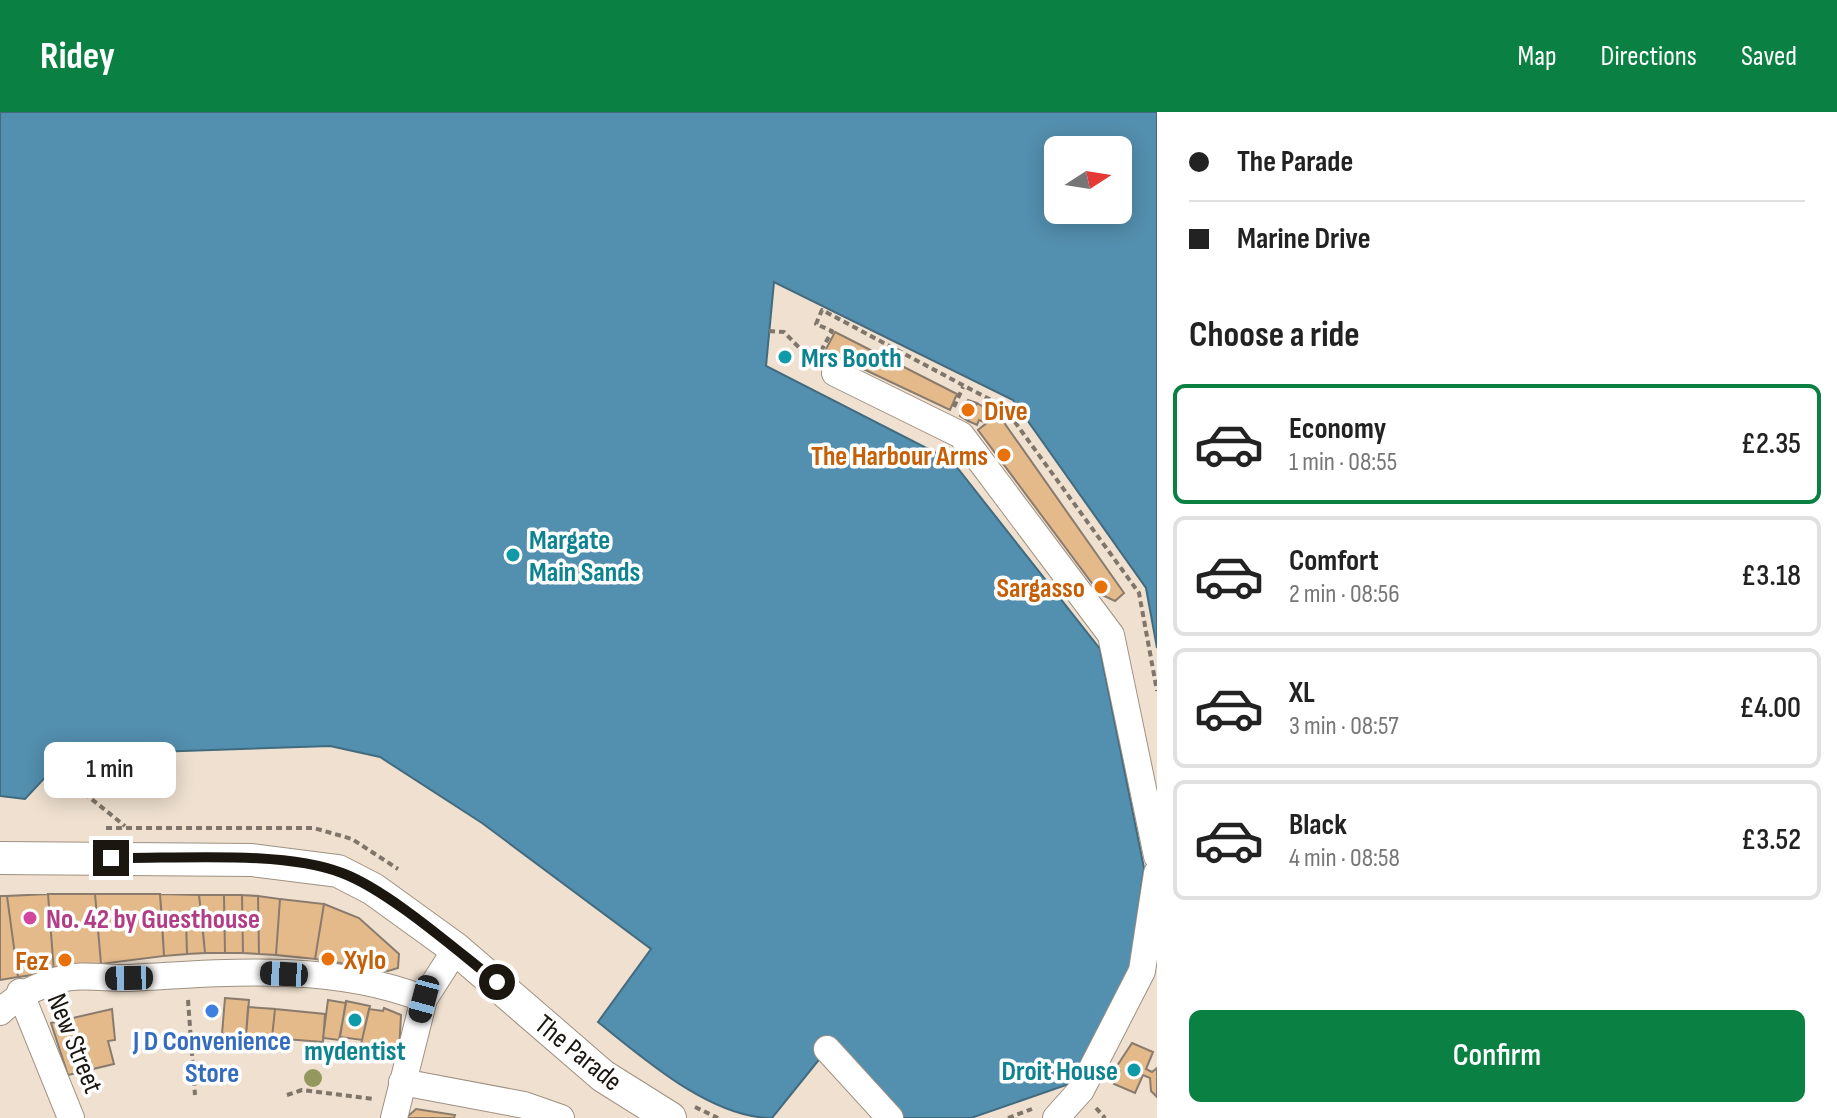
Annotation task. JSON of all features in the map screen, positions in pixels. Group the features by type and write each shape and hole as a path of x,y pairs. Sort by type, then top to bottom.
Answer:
{"main road":[{"name":"The Parade","path":"0,858 252,860 327,868 361,882 456,949 603,1076 670,1118"}],"street":[{"path":"825,368 961,435 1111,635 1157,856"},
{"path":"1056,1118 1081,1090 1142,971 1157,873"},
{"path":"456,949 424,999 398,1101 524,1105 561,1118"},
{"path":"0,1012 20,992 61,979 185,974 284,974 376,986 424,999"},
{"name":"New Street","path":"20,992 71,1118"},
{"path":"827,1049 890,1118"}],"path":[{"path":"816,324 832,331"},
{"path":"769,331 784,332 825,368"},
{"path":"53,768 127,827"},
{"path":"185,974 195,1095"},
{"path":"287,1095 302,1090 398,1101"}],"water":[{"name":"Margate Main Sands","path":"0,112 1157,112 1157,648 1146,588 1013,400 774,282 766,366 952,461 1100,649 1144,868 1130,969 1072,1083 971,1118 903,1118 834,1041 772,1118 749,1115 702,1097 657,1069 598,1022 651,949 482,823 380,757 330,746 66,755 25,799 0,796"}],"building":[{"path":"835,332 957,394 950,410 825,351"},
{"name":"Dive","path":"968,400 977,403 968,421 960,416"},
{"path":"977,403 998,414 986,423 979,420 977,425 968,421"},
{"path":"998,414 1124,593 1115,601 1100,594 978,430"},
{"path":"48,894 95,894 101,964 54,972"},
{"name":"No. 42 by Guesthouse","path":"48,894 54,972 18,977 7,896"},
{"path":"95,894 160,894 164,956 101,964"},
{"path":"160,894 199,895 202,920 186,922 186,917 162,919"},
{"path":"199,895 224,895 225,953 205,953"},
{"path":"224,895 242,895 243,953 225,953"},
{"path":"242,895 258,896 259,954 243,953"},
{"path":"0,896 7,896 18,977 0,980"},
{"path":"258,896 280,899 276,955 259,954"},
{"path":"280,899 324,904 315,959 276,955"},
{"path":"324,904 359,918 399,954 398,968 388,971 315,959"},
{"path":"186,917 187,954 164,956 162,919"},
{"path":"202,920 205,953 187,954 186,922"},
{"path":"225,998 249,1000 246,1036 222,1034"},
{"path":"328,1000 346,1003 339,1040 323,1038"},
{"name":"mydentist","path":"346,1001 370,1006 362,1040 340,1037"},
{"path":"248,1007 275,1009 272,1038 246,1036"},
{"path":"384,1008 401,1015 399,1053 360,1049 369,1009 383,1011"},
{"path":"112,1009 115,1040 108,1041 114,1064 68,1075 51,1023"},
{"path":"275,1009 325,1014 323,1042 272,1038"},
{"name":"Droit House","path":"1132,1043 1153,1052 1146,1069 1152,1072 1157,1068 1157,1097 1151,1091 1150,1078 1143,1075 1135,1093 1114,1084 1120,1071 1115,1069"},
{"path":"416,1109 455,1115 454,1118 406,1118"}],"place":[{"name":"Mrs Booth","path":"785,357"},
{"name":"Dive","path":"968,410"},
{"name":"The Harbour Arms","path":"1004,455"},
{"name":"Margate Main Sands","path":"513,555"},
{"name":"Sargasso","path":"1101,587"},
{"name":"No. 42 by Guesthouse","path":"30,918"},
{"name":"Xylo","path":"328,959"},
{"name":"Fez","path":"65,960"},
{"name":"J D Convenience Store","path":"212,1011"},
{"name":"mydentist","path":"355,1020"},
{"name":"Droit House","path":"1134,1070"}],"route":[{"path":"111,858 252,860 338,871 373,889 497,982"}]}
